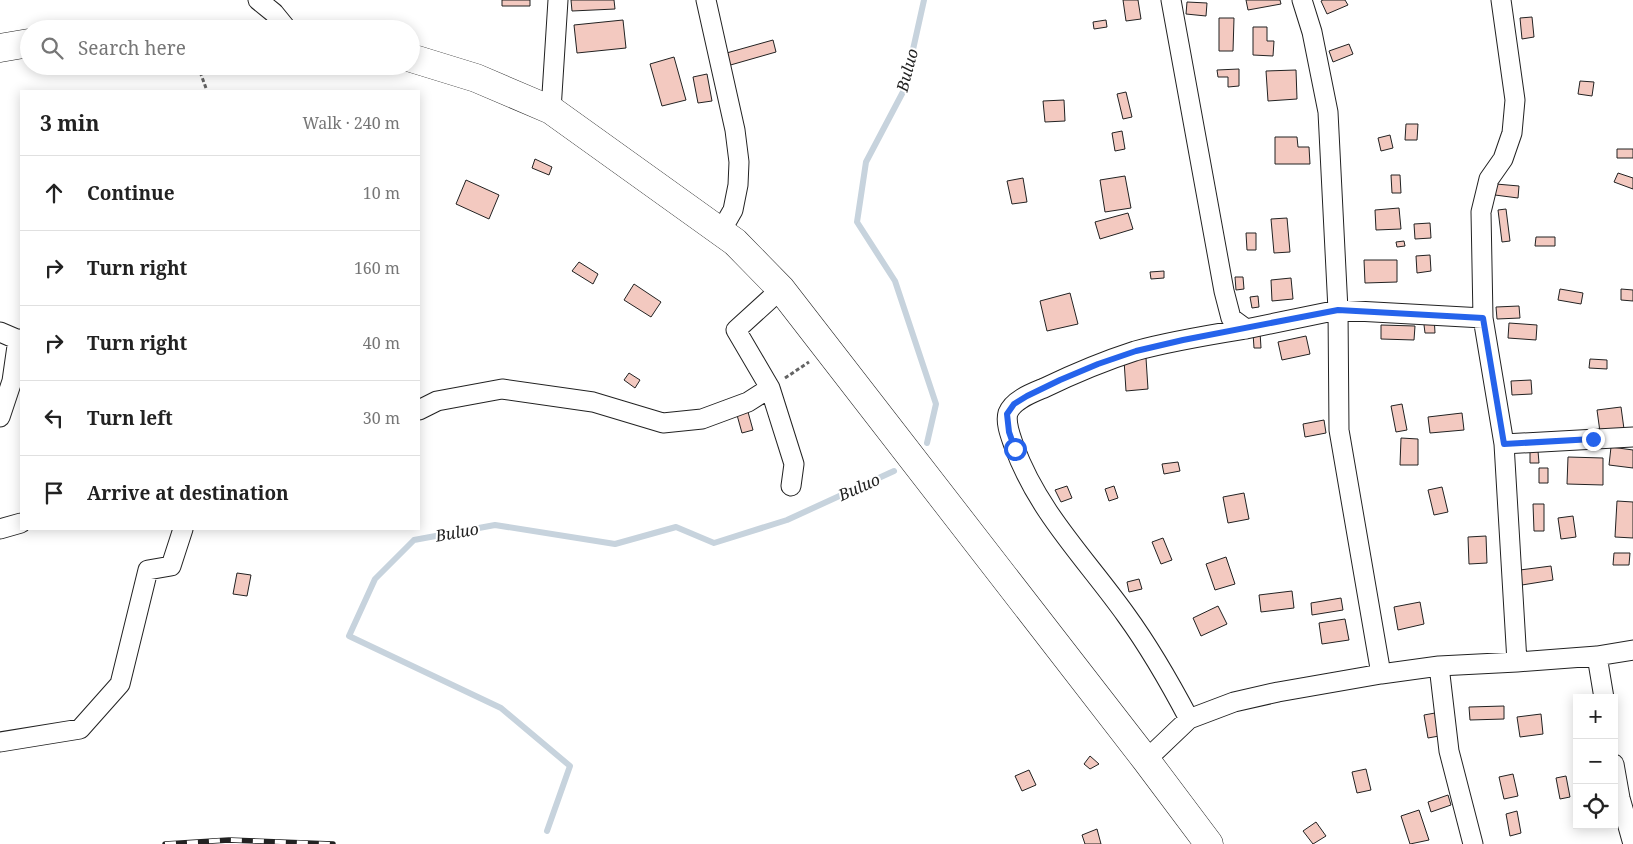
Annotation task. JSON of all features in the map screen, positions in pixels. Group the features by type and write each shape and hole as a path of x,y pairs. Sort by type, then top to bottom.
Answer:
{"highway":[{"path":"0,48 20,45"},
{"path":"420,61 476,78 551,110 735,242 781,289 1209,844"}],"street":[{"path":"258,0 280,20"},
{"path":"551,110 558,0"},
{"path":"706,0 735,130 739,162 738,185 733,210 721,231"},
{"path":"1171,0 1224,291 1231,318 1246,329"},
{"path":"1302,0 1312,32 1328,112 1338,310 1339,430 1381,674"},
{"path":"1501,0 1516,100 1512,133 1503,159 1489,179 1481,212 1483,318 1504,444 1517,662"},
{"path":"781,289 736,330 770,388 794,464 791,486"},
{"path":"1189,719 1169,680 1126,615 1047,512 1021,466 1009,432 1007,414 1014,404 1027,396 1098,364 1154,347 1338,310 1483,318"},
{"path":"0,332 20,340 12,381 0,418"},
{"path":"420,410 437,402 502,389 593,402 663,423 702,419 748,402 770,388"},
{"path":"1504,444 1633,437"},
{"path":"0,529 20,524"},
{"path":"0,742 80,729 120,684 148,570 171,566 183,530"},
{"path":"1146,760 1189,719 1234,702 1278,692 1438,666 1597,656 1633,650"},
{"path":"1597,656 1603,694"},
{"path":"1438,666 1449,751 1473,844"},
{"path":"1618,784 1633,844"}],"path":[{"path":"201,75 207,90"},
{"path":"770,388 828,349"}],"building":[{"path":"502,0 530,0 530,6 502,6"},
{"path":"571,0 614,0 615,9 572,11"},
{"path":"1123,0 1138,0 1141,19 1126,21"},
{"path":"1246,0 1280,0 1281,4 1248,10"},
{"path":"1345,0 1348,5 1327,14 1321,1"},
{"path":"1187,2 1207,3 1206,16 1186,14"},
{"path":"1532,17 1534,37 1522,39 1520,18"},
{"path":"1219,18 1234,18 1233,51 1219,51"},
{"path":"623,20 626,48 577,53 574,25"},
{"path":"1106,20 1107,27 1094,29 1093,22"},
{"path":"1253,27 1267,27 1267,41 1274,41 1273,56 1253,55"},
{"path":"773,40 776,52 727,66 723,54"},
{"path":"1349,44 1353,54 1333,62 1329,51"},
{"path":"674,57 686,100 662,106 650,64"},
{"path":"1239,69 1239,86 1228,87 1228,77 1218,77 1217,70"},
{"path":"1296,70 1297,99 1268,101 1266,71"},
{"path":"707,74 712,101 698,103 693,77"},
{"path":"1580,81 1594,82 1592,96 1578,94"},
{"path":"1126,92 1132,117 1123,119 1117,94"},
{"path":"1064,100 1065,121 1045,122 1043,101"},
{"path":"1406,124 1418,124 1417,140 1405,140"},
{"path":"1122,131 1125,149 1115,151 1112,133"},
{"path":"1390,135 1393,148 1381,151 1378,138"},
{"path":"1275,137 1297,137 1298,147 1309,147 1310,164 1275,164"},
{"path":"1617,149 1633,149 1633,158 1617,158"},
{"path":"535,159 552,167 549,175 532,168"},
{"path":"1618,173 1633,178 1633,189 1614,182"},
{"path":"1391,175 1400,175 1401,193 1392,193"},
{"path":"1125,176 1131,208 1105,212 1100,180"},
{"path":"1023,178 1027,202 1012,204 1007,181"},
{"path":"466,180 499,195 489,219 456,204"},
{"path":"1496,184 1519,186 1518,198 1495,195"},
{"path":"1399,208 1401,229 1376,230 1375,210"},
{"path":"1506,209 1510,241 1502,242 1498,210"},
{"path":"1128,213 1133,229 1100,239 1095,222"},
{"path":"1287,218 1290,252 1274,253 1271,219"},
{"path":"1430,223 1431,238 1415,239 1414,224"},
{"path":"1246,233 1256,233 1256,250 1247,250"},
{"path":"1536,237 1555,237 1555,246 1535,246"},
{"path":"1404,241 1405,246 1397,247 1396,242"},
{"path":"1430,255 1431,271 1417,273 1416,256"},
{"path":"1364,260 1397,260 1397,282 1365,283"},
{"path":"579,262 598,274 593,284 572,271"},
{"path":"1164,271 1164,278 1151,279 1150,272"},
{"path":"1235,277 1243,277 1244,289 1236,290"},
{"path":"1291,278 1293,299 1272,301 1271,280"},
{"path":"634,284 661,302 651,317 624,300"},
{"path":"1560,289 1583,293 1581,304 1558,300"},
{"path":"1621,289 1633,290 1633,301 1621,300"},
{"path":"1070,293 1078,324 1047,331 1040,301"},
{"path":"1258,296 1259,307 1252,308 1250,297"},
{"path":"1519,306 1520,318 1497,319 1496,307"},
{"path":"1434,316 1435,333 1425,333 1423,317"},
{"path":"1509,323 1537,325 1536,340 1508,338"},
{"path":"1381,325 1415,326 1414,340 1381,339"},
{"path":"1260,332 1261,348 1254,348 1253,333"},
{"path":"1306,336 1310,354 1282,360 1278,342"},
{"path":"1146,358 1148,389 1126,391 1124,360"},
{"path":"1590,359 1607,360 1607,369 1589,368"},
{"path":"629,373 640,380 635,388 624,380"},
{"path":"1531,380 1532,394 1512,395 1511,381"},
{"path":"1402,404 1407,430 1396,432 1391,406"},
{"path":"1621,407 1624,429 1600,432 1597,410"},
{"path":"748,412 753,430 742,433 737,415"},
{"path":"1462,413 1464,430 1430,433 1428,417"},
{"path":"1324,420 1326,433 1305,437 1303,424"},
{"path":"1401,438 1418,439 1418,465 1400,465"},
{"path":"1611,447 1633,450 1633,468 1609,465"},
{"path":"1530,451 1538,451 1539,463 1530,463"},
{"path":"1568,457 1603,458 1603,485 1567,484"},
{"path":"1178,462 1180,471 1164,474 1162,464"},
{"path":"1539,468 1548,468 1548,483 1539,483"},
{"path":"1067,486 1072,498 1061,502 1055,490"},
{"path":"1114,486 1118,498 1109,501 1105,489"},
{"path":"1442,487 1448,512 1434,515 1428,490"},
{"path":"1244,493 1249,519 1228,523 1223,497"},
{"path":"1617,501 1633,502 1633,538 1615,537"},
{"path":"1533,504 1544,504 1544,531 1534,531"},
{"path":"1573,516 1576,537 1561,539 1558,518"},
{"path":"1486,536 1487,563 1469,564 1468,537"},
{"path":"1163,538 1172,560 1161,564 1152,542"},
{"path":"1614,553 1630,553 1629,565 1613,565"},
{"path":"1226,557 1235,584 1215,590 1206,564"},
{"path":"1551,566 1553,580 1522,585 1520,570"},
{"path":"237,573 251,575 247,596 233,594"},
{"path":"1139,579 1142,589 1129,592 1127,582"},
{"path":"1292,591 1294,608 1261,612 1259,595"},
{"path":"1341,598 1343,610 1312,615 1311,603"},
{"path":"1420,602 1424,624 1398,630 1394,607"},
{"path":"1218,606 1227,624 1201,636 1193,618"},
{"path":"1345,619 1349,640 1322,644 1319,623"},
{"path":"1504,706 1504,719 1470,720 1469,707"},
{"path":"1435,713 1439,736 1428,738 1424,715"},
{"path":"1541,714 1543,734 1520,737 1517,717"},
{"path":"1090,756 1099,764 1090,769 1084,764"},
{"path":"1366,769 1371,790 1357,793 1352,772"},
{"path":"1029,770 1036,785 1022,791 1015,776"},
{"path":"1513,774 1518,796 1504,799 1499,777"},
{"path":"1566,776 1570,797 1560,799 1556,778"},
{"path":"1448,795 1451,805 1431,812 1428,802"},
{"path":"1419,810 1429,840 1410,844 1401,816"},
{"path":"1517,811 1521,833 1510,836 1506,814"},
{"path":"1316,822 1326,836 1313,844 1303,831"},
{"path":"1097,829 1101,844 1085,844 1082,835"}],"waterway":[{"name":"Buluo","path":"924,0 904,90 866,162 857,222 895,281 936,404 927,443"},
{"name":"Buluo","path":"547,831 570,766 501,708 349,636 375,579 414,540 495,525 615,544 676,527 714,543 787,520 894,471"}],"railway":[{"path":"165,844 229,840 333,844"}],"route":[{"path":"1015,449 1009,432 1007,414 1014,404 1060,380 1136,351 1338,310 1483,318 1504,444 1593,439"}]}
